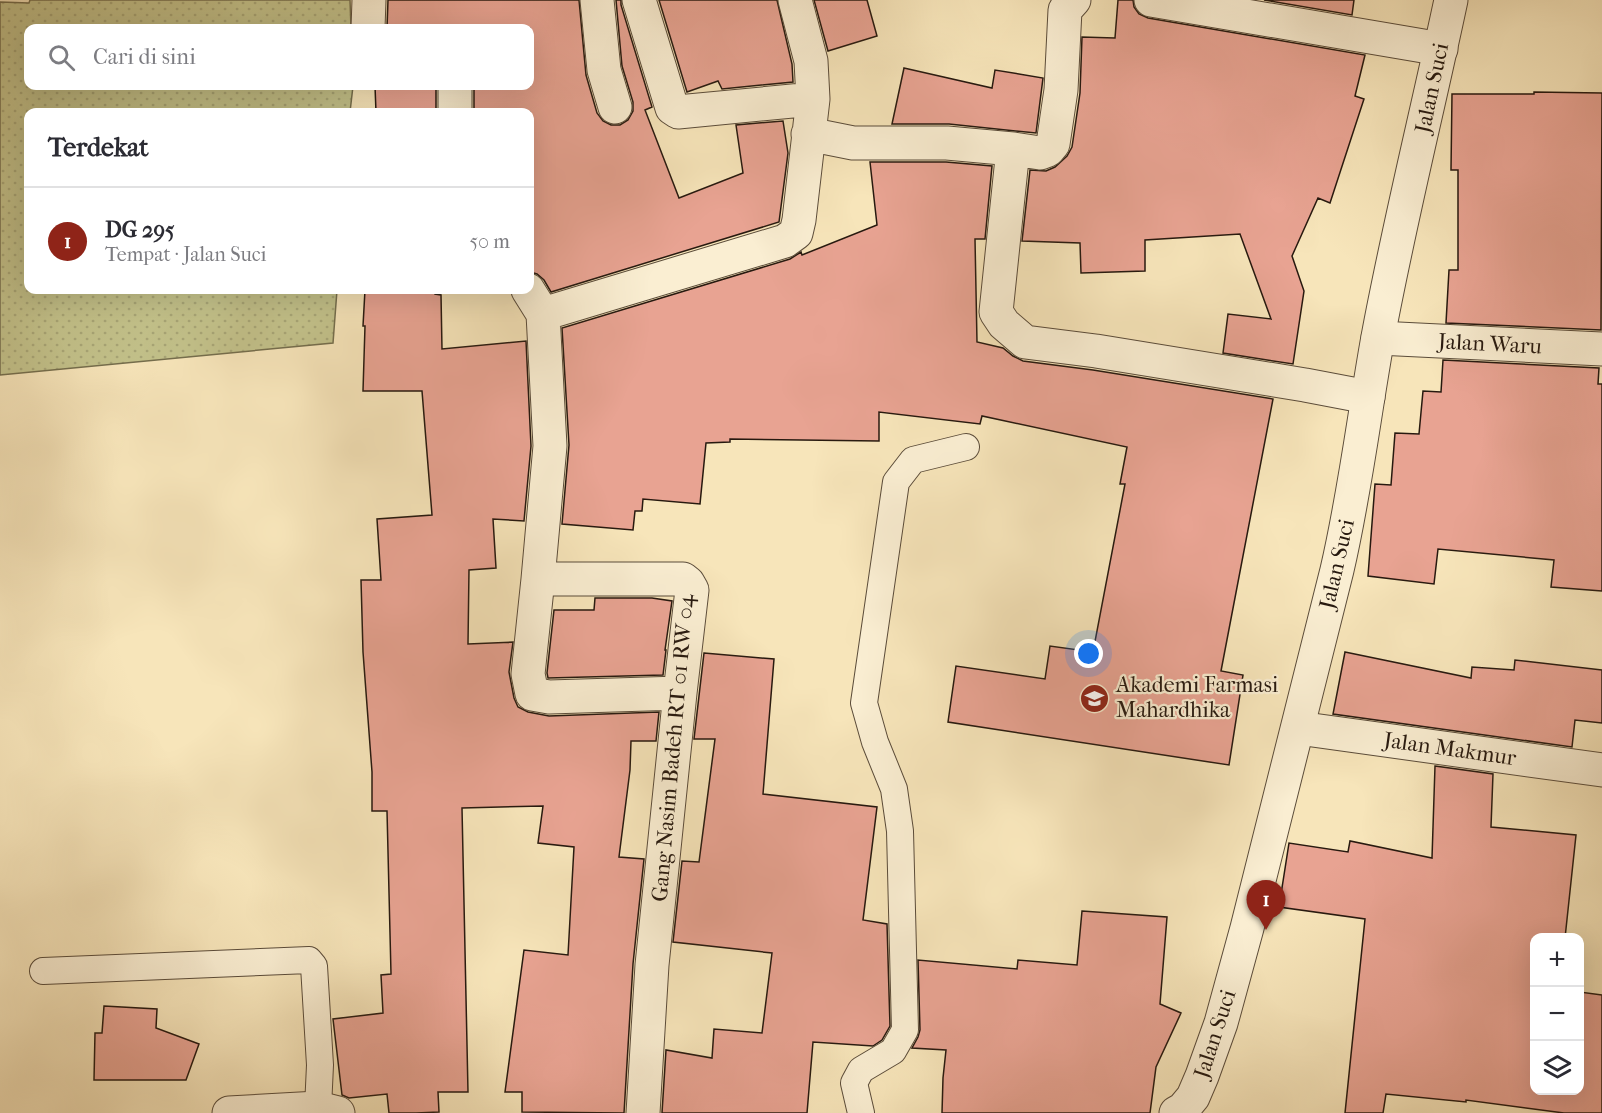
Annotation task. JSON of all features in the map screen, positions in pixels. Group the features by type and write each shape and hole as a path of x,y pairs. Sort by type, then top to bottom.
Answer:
{"street":[{"path":"368,24 369,0"},
{"path":"597,0 604,70 615,107"},
{"path":"639,0 672,108 678,112 813,99"},
{"path":"680,693 549,698 532,694 528,674 550,446 536,302 785,241 796,233 813,99 811,61 795,0"},
{"path":"808,134 853,143 947,143 1040,153 1048,150 1053,144 1061,90 1065,10 1074,0"},
{"path":"1151,0 1441,49"},
{"name":"Jalan Suci","path":"1176,1113 1183,1109 1193,1097 1221,1023 1298,728 1348,522 1378,338 1451,0"},
{"path":"455,90 455,108"},
{"path":"1012,149 996,312 1004,324 1025,342 1096,351 1305,385 1368,398"},
{"name":"Jalan Waru","path":"1378,338 1602,350"},
{"name":"Gang Nasim Badeh RT 01 RW 04","path":"538,579 683,579 692,590 652,965 643,1113"},
{"name":"Jalan Makmur","path":"1298,728 1602,770"},
{"path":"229,1113 328,1110"}],"lane":[{"path":"861,1113 854,1083 861,1070 892,1051 905,1030 900,831 894,789 875,742 864,703 896,482 914,460 966,447"},
{"path":"43,971 309,960 314,966 320,1065 328,1110"}],"shaded area":[{"path":"30,0 350,0 351,24 24,24 24,90 353,90 350,108 24,108 24,294 337,294 333,343 0,375 0,2 29,3"}],"building":[{"path":"388,0 579,0 586,75 597,113 603,121 611,125 620,125 628,120 633,111 633,102 622,66 616,0 621,0 652,107 645,110 679,198 743,173 736,125 783,121 788,153 779,222 551,292 544,280 534,273 534,108 474,108 474,90 534,90 534,24 387,24"},
{"path":"659,0 777,0 792,64 793,82 722,89 718,81 687,92"},
{"path":"814,0 867,0 877,36 828,51"},
{"path":"1118,0 1133,0 1134,7 1139,14 1148,18 1365,55 1355,96 1364,99 1330,203 1318,198 1292,256 1304,291 1293,364 1223,353 1228,314 1271,319 1240,234 1145,240 1145,271 1081,273 1080,243 1022,241 1030,170 1046,171 1055,167 1067,156 1072,147 1080,93 1082,37 1115,38"},
{"path":"1264,0 1354,0 1352,15"},
{"path":"904,68 992,88 995,70 1043,78 1036,133 949,124 892,124"},
{"path":"375,90 436,90 436,108 376,108"},
{"path":"1534,92 1602,93 1601,330 1446,323 1449,270 1458,270 1458,170 1451,170 1452,94 1534,94"},
{"path":"870,162 946,162 992,166 985,239 975,239 977,342 1003,348 1023,361 1273,399 1221,671 1243,675 1229,765 948,722 956,666 1045,679 1050,646 1093,652 1125,484 1120,484 1127,447 982,416 980,424 879,412 879,441 730,439 730,442 706,443 700,504 643,499 642,511 635,511 633,530 562,524 569,445 562,328 790,259 801,252 802,255 877,225"},
{"path":"365,294 435,294 441,295 442,349 526,341 531,446 524,521 493,519 496,568 469,570 468,644 513,642 509,672 514,698 518,707 528,712 549,716 659,712 656,741 631,741 630,770 619,857 644,859 633,964 624,1113 522,1112 522,1092 505,1092 524,950 568,955 574,847 538,843 543,806 462,808 468,1092 438,1092 439,1112 416,1113 389,1113 387,1094 349,1098 342,1095 333,1019 383,1013 381,975 391,974 387,811 372,811 372,772 363,652 361,580 381,580 377,519 432,515 422,391 363,391 365,326 363,326"},
{"path":"1443,360 1599,368 1598,384 1602,384 1602,591 1551,587 1554,560 1438,549 1434,584 1368,576 1375,484 1391,485 1395,433 1419,434 1423,391 1441,392"},
{"path":"595,598 652,598 672,601 663,675 548,678 554,610 594,610"},
{"path":"1345,652 1471,678 1472,667 1514,670 1515,660 1602,670 1602,723 1575,720 1572,747 1333,714"},
{"path":"704,653 774,659 763,794 877,807 863,920 887,924 890,1026 882,1040 873,1046 813,1042 807,1113 662,1113 666,1050 712,1058 714,1029 762,1033 772,953 673,942 682,861 699,862 715,739 694,739"},
{"path":"1435,766 1493,774 1491,827 1576,835 1566,933 1530,933 1530,1095 1584,1095 1584,993 1602,995 1602,1113 1564,1113 1466,1100 1466,1102 1386,1094 1383,1113 1345,1113 1365,919 1279,907 1289,843 1348,852 1350,841 1432,858"},
{"path":"1082,911 1167,917 1160,1004 1181,1013 1156,1067 1150,1113 942,1113 946,1050 912,1048 920,1030 918,960 1017,969 1018,960 1077,965"},
{"path":"104,1006 157,1009 156,1028 199,1044 186,1080 94,1080 95,1033 102,1033"}],"place":[{"name":"Akademi Farmasi Mahardhika","path":"1095,698"},
{"name":"DG 295","path":"1266,930"}]}
